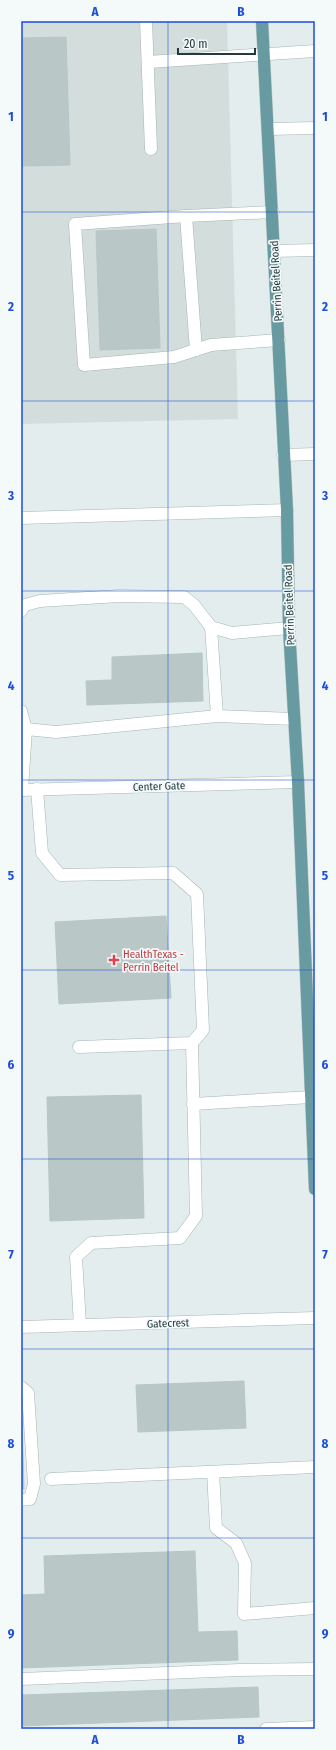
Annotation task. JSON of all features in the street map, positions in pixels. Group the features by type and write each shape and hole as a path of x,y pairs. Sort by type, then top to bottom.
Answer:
{"main road":[{"name":"Perrin Beitel Road","path":"262,21 269,129 279,340 289,628 298,782 315,1189"}],"street":[{"path":"146,21 151,149"},
{"path":"148,62 315,51"},
{"path":"269,129 315,128"},
{"path":"273,212 186,216 75,224 84,364 174,357 211,345 279,340"},
{"path":"186,216 196,350"},
{"path":"274,252 315,250"},
{"path":"283,455 315,454"},
{"path":"21,518 286,510"},
{"path":"21,611 25,605 40,602 119,596 184,597 194,605 211,627 217,716"},
{"path":"211,627 232,633 289,628"},
{"path":"21,711 26,729 21,790"},
{"path":"26,729 56,732 217,716 294,719"},
{"name":"Center Gate","path":"21,790 298,782"},
{"path":"37,789 42,853 60,875 173,873 197,894 203,1030 192,1043 196,1216 180,1238 91,1243 76,1257 80,1325"},
{"path":"79,1046 192,1043"},
{"path":"193,1104 311,1097"},
{"name":"Gatecrest","path":"21,1327 315,1318"},
{"path":"21,1387 28,1393 34,1484 30,1499 21,1500"},
{"path":"51,1479 315,1467"},
{"path":"213,1472 216,1528 236,1543 245,1563 244,1614 315,1608"},
{"path":"21,1679 239,1670 315,1669"},
{"path":"266,1729 315,1727"}],"shaded area":[{"path":"21,21 227,21 238,419 21,424"}],"building":[{"path":"66,37 70,165 21,166 21,38"},
{"path":"156,229 160,348 100,350 96,231"},
{"path":"202,653 203,701 87,705 86,681 112,680 112,657"},
{"path":"166,916 171,998 59,1004 55,922"},
{"path":"141,1095 144,1218 50,1221 47,1097"},
{"path":"244,1381 246,1428 138,1432 136,1385"},
{"path":"21,1392 24,1489 21,1489"},
{"path":"195,1551 198,1632 237,1631 238,1660 21,1668 21,1595 45,1594 44,1556"},
{"path":"258,1687 259,1717 21,1726 21,1695"}],"place":[{"name":"HealthTexas - Perrin Beitel","path":"114,960"}]}
